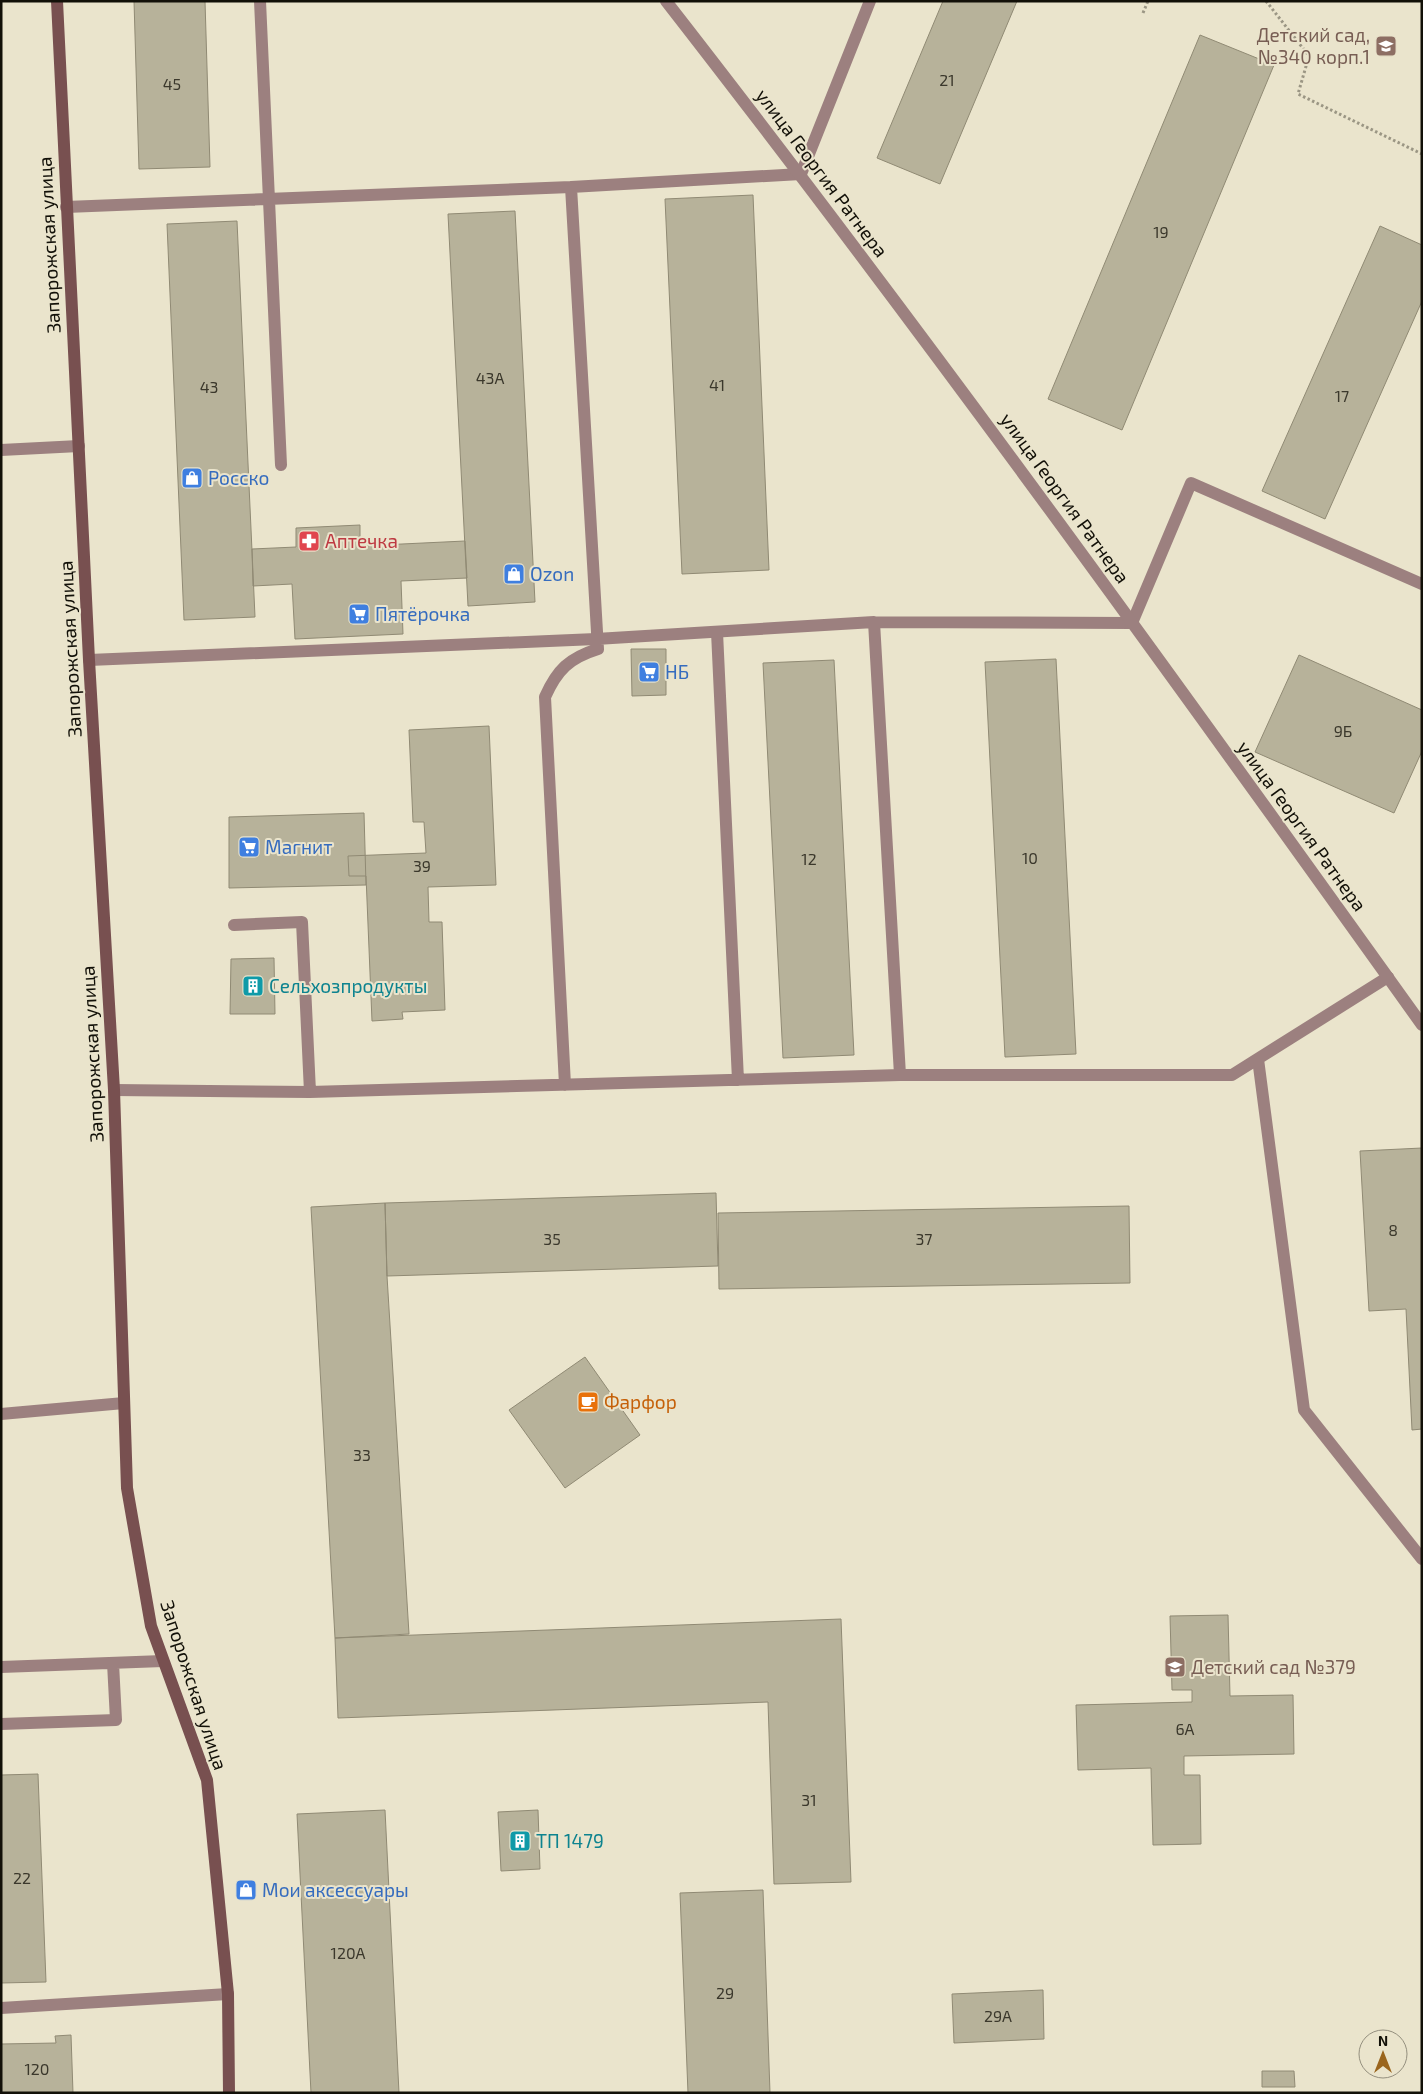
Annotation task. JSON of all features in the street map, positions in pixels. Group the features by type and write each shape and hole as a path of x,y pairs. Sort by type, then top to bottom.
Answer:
{"street":[{"name":"Запорожская улица","path":"57,1 89,660 114,1090 127,1488 151,1626 207,1780 228,1994 229,2093"},
{"path":"260,1 281,465"},
{"name":"улица Георгия Ратнера","path":"666,1 801,174 977,408 1422,1025"},
{"path":"66,206 571,187 801,174 870,1"},
{"path":"564,1085 545,697 552,682 566,663 582,654 598,649 571,187"},
{"path":"1,450 79,446"},
{"path":"89,660 596,639 874,622 1132,623 1191,483 1422,584"},
{"path":"874,622 900,1075"},
{"path":"717,632 738,1080"},
{"path":"234,925 302,922 310,1092"},
{"path":"114,1090 310,1092 900,1075 1232,1075 1388,977"},
{"path":"1258,1059 1304,1410 1422,1558"},
{"path":"1,1414 124,1404"},
{"path":"1,1667 163,1661"},
{"path":"1,1724 116,1720 113,1663"},
{"path":"1,2008 228,1994"}],"path":[{"path":"1143,13 1148,1"},
{"path":"1266,1 1309,56 1298,94 1422,154"}],"building":[{"path":"134,1 205,1 210,167 139,169"},
{"path":"943,1 1017,1 940,184 877,158"},
{"path":"1200,35 1274,65 1122,430 1048,399"},
{"path":"753,195 769,570 682,574 665,199"},
{"path":"515,211 535,602 468,606 448,214"},
{"path":"237,221 255,617 184,620 167,224"},
{"path":"1380,226 1422,245 1422,301 1325,519 1262,491"},
{"path":"360,525 360,546 465,541 467,578 401,581 403,634 295,639 292,584 253,586 252,549 296,547 296,528"},
{"name":"НБ","path":"631,649 666,649 666,695 632,696"},
{"path":"1299,655 1422,710 1422,751 1394,813 1255,752"},
{"path":"1056,659 1076,1054 1005,1057 985,662"},
{"path":"834,660 854,1055 783,1058 763,663"},
{"path":"489,726 496,885 428,887 429,922 442,922 445,1010 402,1012 403,1019 372,1021 366,876 349,876 348,856 426,853 424,822 413,822 409,730"},
{"path":"364,813 366,885 229,888 229,817"},
{"name":"Сельхозпродукты","path":"274,958 275,1014 230,1014 231,959"},
{"path":"1422,1148 1422,1429 1412,1430 1406,1309 1369,1311 1360,1151"},
{"path":"716,1193 718,1266 387,1276 385,1203"},
{"path":"385,1203 387,1276 409,1634 335,1638 311,1207"},
{"path":"1129,1206 1130,1283 719,1289 718,1213"},
{"path":"585,1357 640,1435 565,1488 509,1410"},
{"path":"1228,1615 1230,1696 1293,1695 1294,1754 1184,1756 1184,1775 1200,1775 1201,1844 1153,1845 1151,1768 1078,1770 1076,1705 1192,1702 1192,1690 1172,1690 1170,1616"},
{"path":"841,1619 851,1882 774,1884 768,1702 338,1718 335,1638"},
{"path":"38,1774 46,1982 1,1983 1,1775"},
{"path":"385,1810 399,2093 311,2093 297,1814"},
{"name":"ТП 1479","path":"538,1810 540,1869 501,1871 498,1812"},
{"path":"763,1890 770,2093 688,2093 680,1893"},
{"path":"1043,1990 1044,2039 954,2043 952,1994"},
{"path":"71,2035 73,2093 1,2093 1,2044 56,2043 55,2036"},
{"path":"1262,2071 1294,2071 1295,2087 1262,2087"}],"place":[{"name":"Детский сад, №340 корп.1","path":"1386,46"},
{"name":"Росско","path":"192,478"},
{"name":"Аптечка","path":"309,541"},
{"name":"Ozon","path":"514,574"},
{"name":"Пятёрочка","path":"359,614"},
{"name":"НБ","path":"649,672"},
{"name":"Магнит","path":"249,847"},
{"name":"Сельхозпродукты","path":"253,986"},
{"name":"Фарфор","path":"588,1402"},
{"name":"Детский сад №379","path":"1175,1667"},
{"name":"ТП 1479","path":"520,1841"},
{"name":"Мои аксессуары","path":"246,1890"}]}
